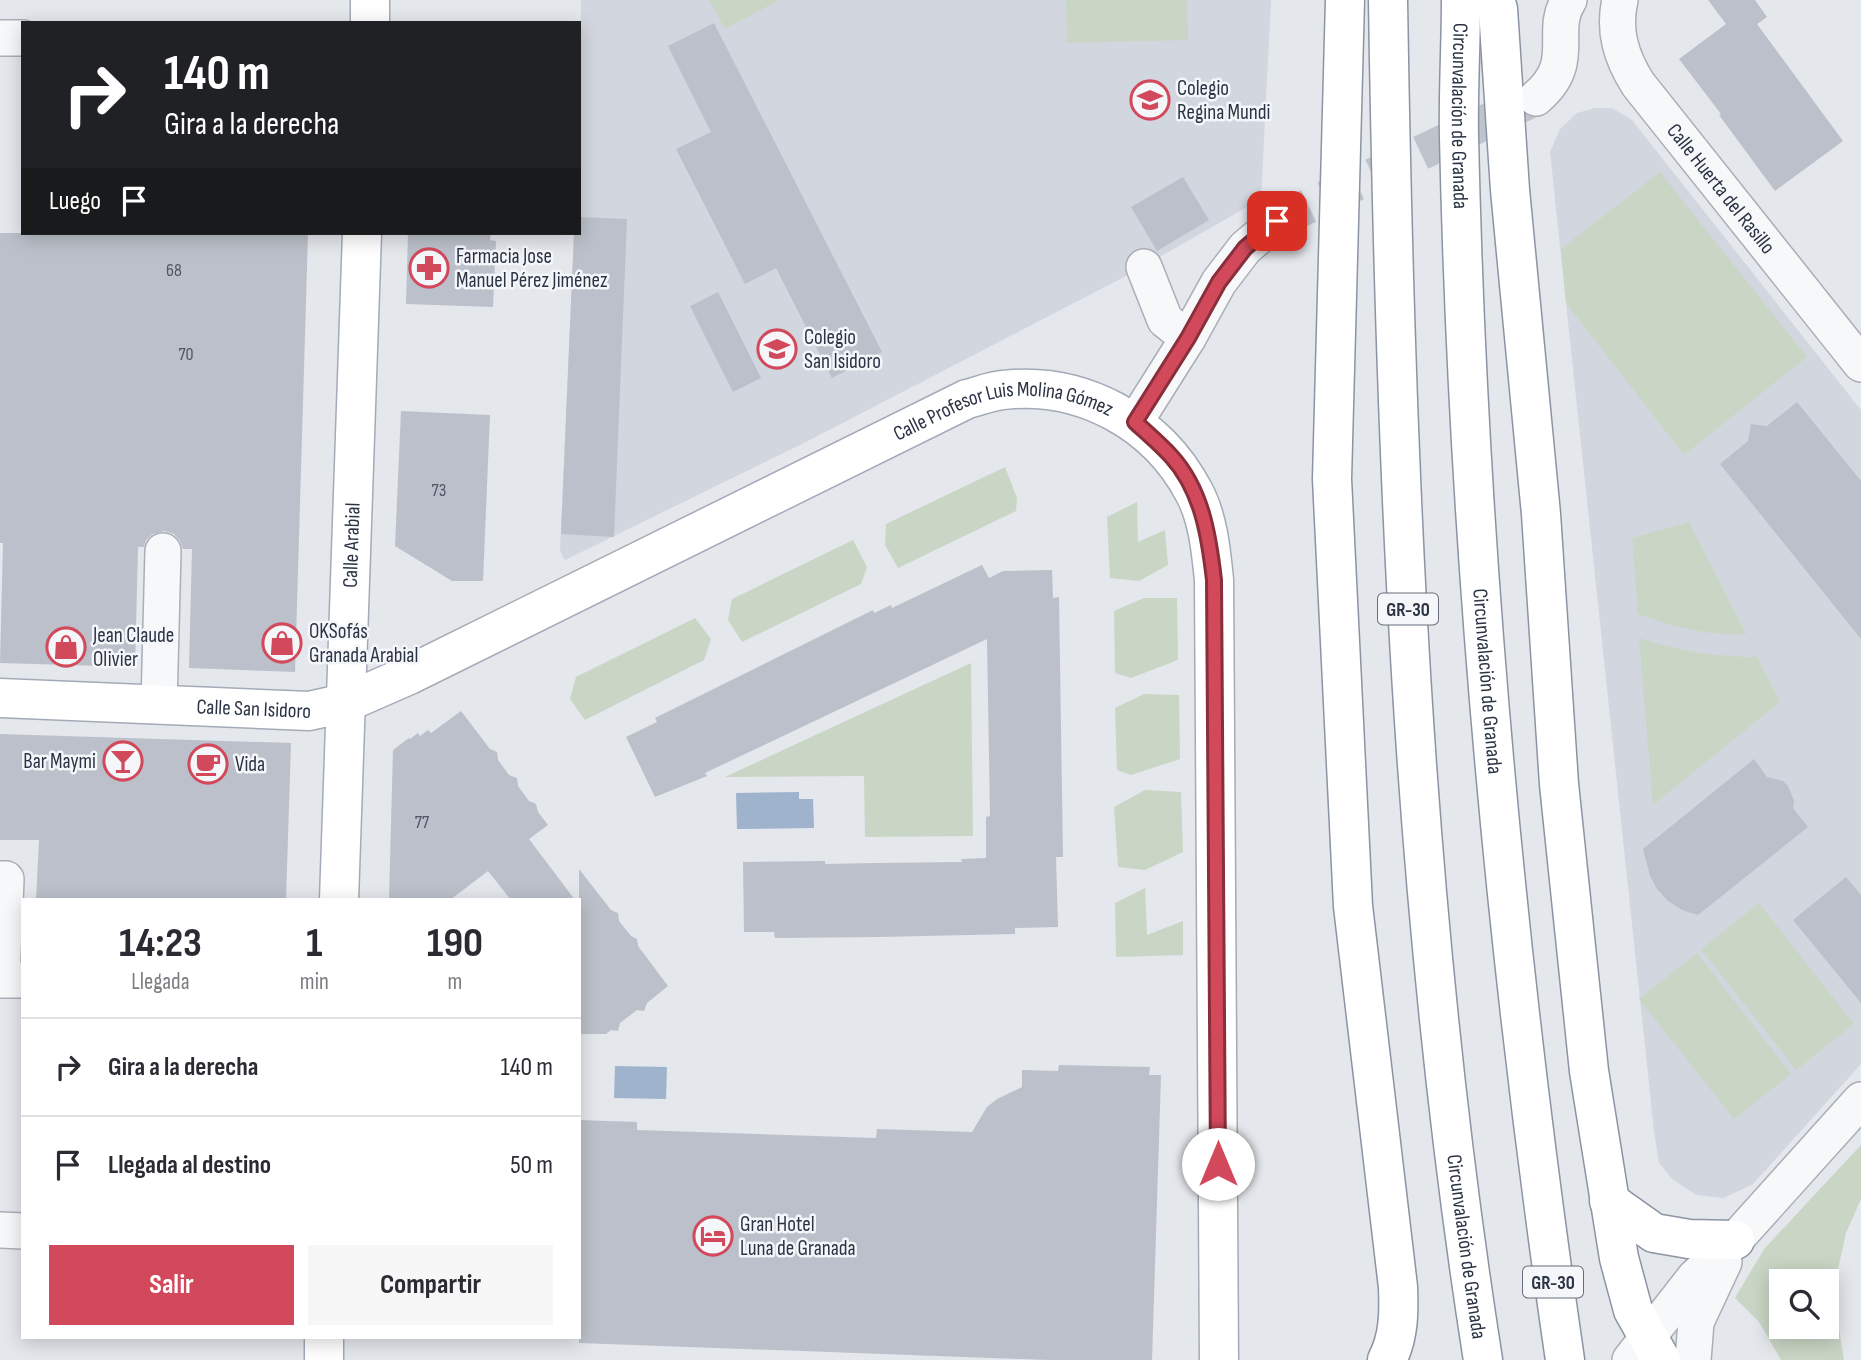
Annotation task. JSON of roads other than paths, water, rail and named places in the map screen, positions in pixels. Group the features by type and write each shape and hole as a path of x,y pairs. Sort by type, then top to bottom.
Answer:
{"main road":[{"path":"370,0 370,21"},
{"path":"1345,0 1332,480 1353,906 1398,1287 1399,1318 1393,1349 1387,1360"},
{"name":"Circunvalación de Granada","path":"1388,0 1399,450 1415,744 1435,985 1460,1216 1483,1360"},
{"name":"Circunvalación de Granada","path":"1461,0 1460,162 1471,430 1488,685 1514,971 1542,1205 1565,1360"},
{"path":"1495,0 1498,9 1510,190 1541,514 1559,784 1589,1071 1619,1258 1646,1353"},
{"name":"Calle Arabial","path":"339,898 362,235"},
{"name":"Calle Profesor Luis Molina Gómez","path":"345,702 409,675 967,399 1000,390 1050,389 1094,401 1135,422 1173,458 1195,493 1209,535 1214,580 1219,1360"},
{"name":"Calle San Isidoro","path":"0,698 309,711 345,702"},
{"path":"1609,1201 1654,1233 1689,1240 1735,1240"},
{"path":"324,1339 324,1360"}],"street":[{"path":"1536,98 1555,76 1562,49 1562,16 1569,0"},
{"path":"1562,49 1590,20 1619,6"},
{"name":"Calle Huerta del Rasillo","path":"1619,6 1619,40 1623,56 1638,84 1861,363"},
{"path":"0,38 21,38"},
{"path":"1135,422 1188,338 1219,282 1245,248 1277,221"},
{"path":"1144,267 1165,320 1188,338"},
{"path":"159,705 163,551"},
{"path":"0,879 6,879 2,979 21,980"},
{"path":"1646,1353 1695,1277 1735,1240 1861,1100"},
{"path":"0,1230 21,1231"},
{"path":"1693,1360 1696,1322 1735,1240"}],"water":[{"path":"799,792 799,799 813,799 814,828 737,829 736,793"},
{"path":"615,1066 667,1067 666,1099 614,1098"}],"tunnel":[{"path":"1277,221 1530,101"}],"place":[{"name":"Colegio Regina Mundi","path":"1150,100"},
{"name":"Farmacia Jose Manuel Pérez Jiménez","path":"429,268"},
{"name":"Colegio San Isidoro","path":"777,349"},
{"name":"OKSofás Granada Arabial","path":"282,643"},
{"name":"Jean Claude Olivier","path":"66,647"},
{"name":"Bar Maymi","path":"123,761"},
{"name":"Vida","path":"208,764"},
{"name":"Gran Hotel Luna de Granada","path":"713,1236"}]}
